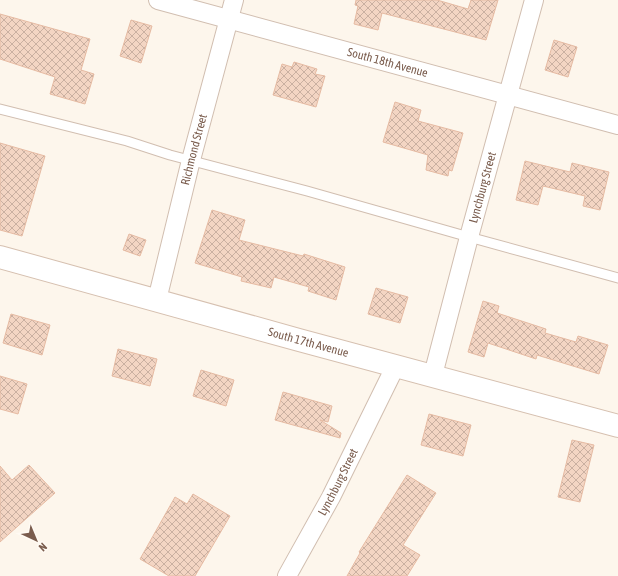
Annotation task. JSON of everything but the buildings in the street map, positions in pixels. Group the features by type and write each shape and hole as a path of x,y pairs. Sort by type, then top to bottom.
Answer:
{"street":[{"name":"South 18th Avenue","path":"158,0 618,125"},
{"name":"Richmond Street","path":"157,300 191,160 234,0"},
{"name":"Lynchburg Street","path":"433,375 534,0"},
{"name":"South 17th Avenue","path":"0,257 618,426"},
{"name":"Lynchburg Street","path":"287,576 331,497 396,365"}],"lane":[{"path":"0,109 127,141 618,278"}]}
